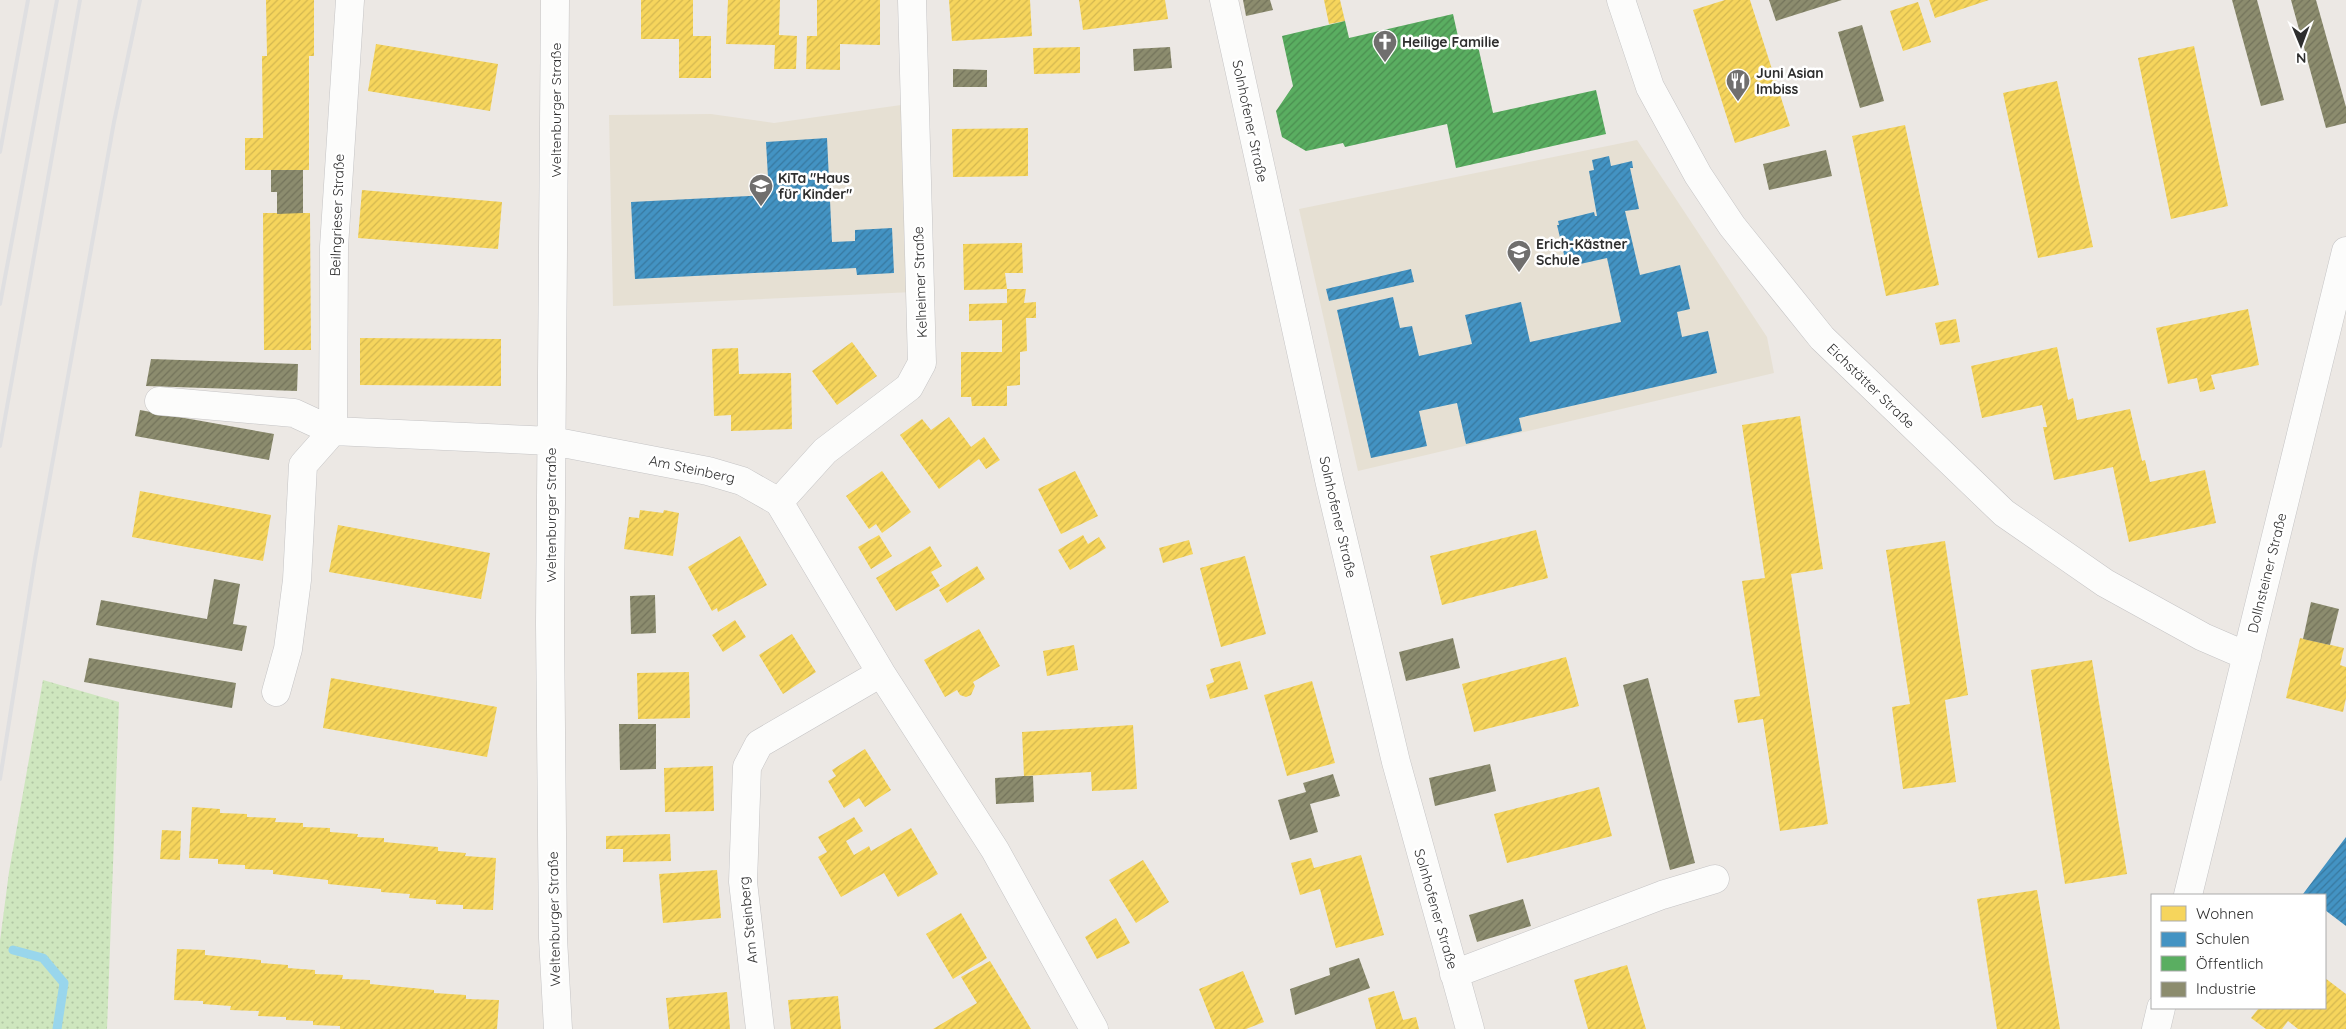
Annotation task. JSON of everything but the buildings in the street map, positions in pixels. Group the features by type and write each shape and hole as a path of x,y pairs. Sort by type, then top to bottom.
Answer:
{"street":[{"name":"Beilngrieser Straße","path":"333,431 334,246 350,0"},
{"name":"Weltenburger Straße","path":"555,0 552,820 553,938 558,1029"},
{"name":"Kelheimer Straße","path":"779,502 824,451 909,387 922,363 912,0"},
{"name":"Solnhofener Straße","path":"1224,0 1330,484 1404,794 1470,1029"},
{"name":"Eichstätter Straße","path":"1621,0 1650,87 1698,175 1732,226 1822,338 2004,513 2105,583 2203,637 2247,656"},
{"name":"Dollnsteiner Straße","path":"2188,894 2346,251"},
{"path":"159,401 294,413 333,431 552,441"},
{"path":"276,692 288,649 297,580 303,465 333,431"},
{"name":"Am Steinberg","path":"552,441 708,471 742,481 779,502 881,673 995,850 1094,1029"},
{"name":"Am Steinberg","path":"760,1029 742,882 747,767 759,744 881,673"},
{"path":"1454,974 1662,895 1715,880"},
{"path":"2156,1029 2161,1009"}],"shaded area":[{"name":"KiTa \"Haus für Kinder\"","path":"908,104 913,292 613,306 609,115 711,114 774,123"},
{"name":"Erich-Kästner Schule","path":"1637,140 1767,337 1774,373 1358,471 1299,209"}],"green space":[{"path":"43,680 119,702 107,1029 0,1029 0,941 9,872"}],"waterway":[{"path":"13,950 43,958 64,983 57,1029"}],"railway":[{"path":"0,152 28,0"},
{"path":"0,304 57,0"},
{"path":"0,446 80,0"},
{"path":"0,779 35,559 114,122 140,0"}],"place":[{"name":"Heilige Familie","path":"1385,63"},
{"name":"Juni Asian Imbiss","path":"1738,102"},
{"name":"KiTa \"Haus für Kinder\"","path":"761,207"},
{"name":"Erich-Kästner Schule","path":"1519,273"}]}
